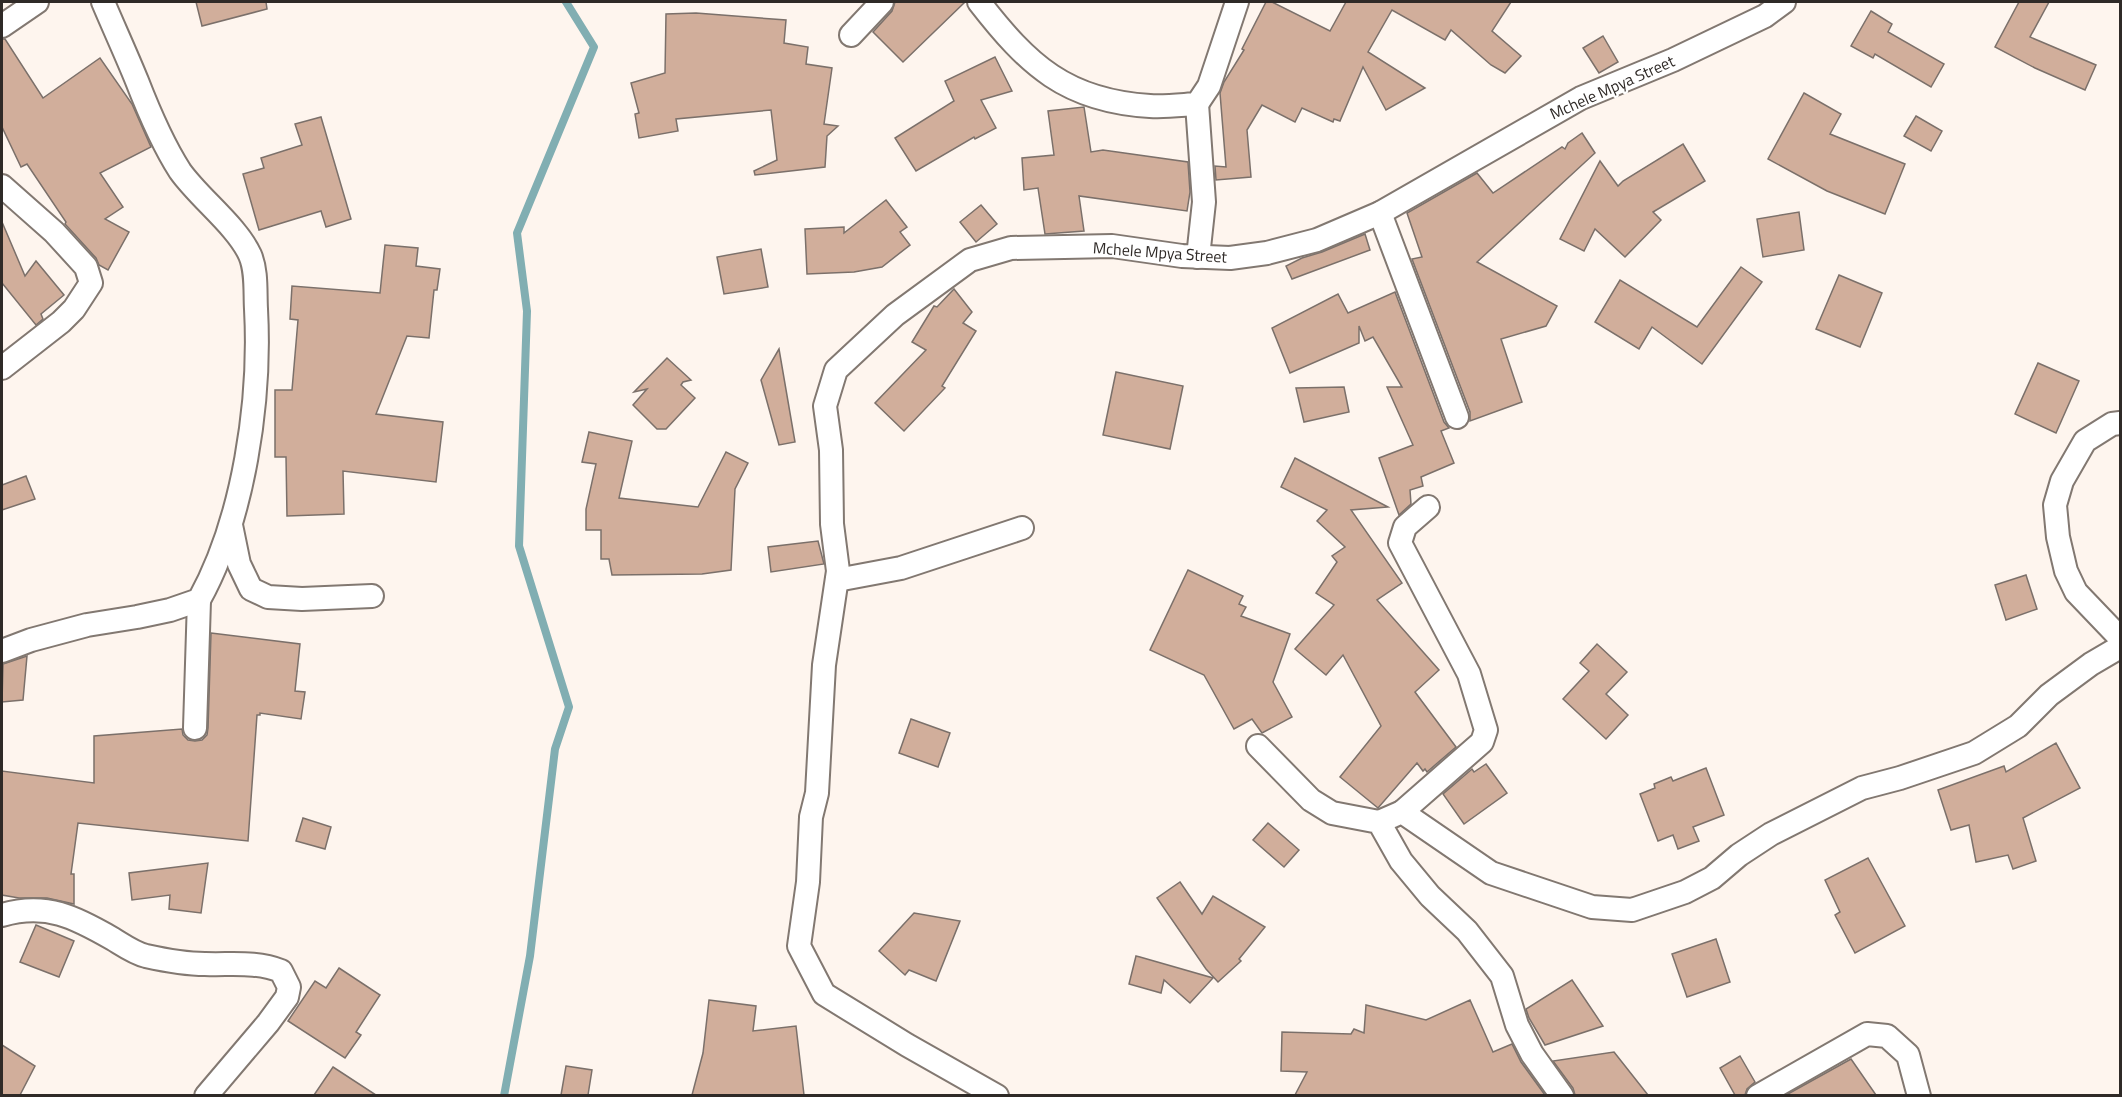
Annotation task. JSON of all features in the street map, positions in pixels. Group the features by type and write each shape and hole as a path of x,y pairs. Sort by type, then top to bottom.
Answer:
{"street":[{"path":"2,26 37,2"},
{"path":"103,2 154,124 168,150 181,171 234,232 250,255 254,270 257,362 252,415 231,525 213,574 199,600 195,728"},
{"path":"851,35 882,2"},
{"path":"979,2 1025,56 1052,78 1082,93 1118,103 1152,106 1197,104"},
{"path":"1198,257 1204,202 1197,104 1209,86 1237,2"},
{"name":"Mchele Mpya Street","path":"997,1095 907,1045 824,994 799,946 808,882 811,817 817,793 824,665 838,571 832,524 831,450 825,406 836,370 895,315 970,260 1011,248 1112,246 1198,257 1230,258 1267,253 1317,240 1380,213 1581,98 1622,83 1694,50 1765,16 1784,2"},
{"path":"2,186 54,232 86,267 91,284 74,309 61,322 2,368"},
{"path":"1380,213 1457,417"},
{"path":"2121,423 2112,424 2085,441 2062,481 2055,505 2058,537 2066,571 2076,592 2121,638"},
{"path":"1258,746 1311,800 1332,813 1379,822 1401,812 1482,742 1486,730 1469,674 1400,543 1405,527 1428,507"},
{"path":"231,525 239,564 250,589 268,597 302,599 372,596"},
{"path":"837,580 901,568 1022,528"},
{"path":"2,651 31,640 87,625 170,610 199,600"},
{"path":"1401,812 1491,873 1592,907 1632,910 1685,892 1712,878 1739,855 1771,834 1862,788 1974,753 2018,726 2049,695 2091,664 2121,647"},
{"path":"1379,822 1401,861 1430,896 1467,932 1502,976 1517,1025 1532,1054 1562,1095"},
{"path":"2,915 19,910 39,909 78,919 144,956 202,964 248,964 281,971 289,987 286,997 268,1023 206,1095"},
{"path":"1758,1095 1867,1034 1887,1036 1908,1055 1919,1095"}],"building":[{"path":"196,2 266,2 267,9 202,26"},
{"path":"895,2 965,2 903,62 873,32 892,11"},
{"path":"1266,2 1272,2 1330,31 1346,2 1511,2 1492,31 1521,56 1505,73 1491,65 1451,30 1445,40 1392,10 1368,52 1425,88 1386,110 1363,67 1340,121 1334,119 1333,122 1302,108 1295,122 1262,105 1247,130 1251,177 1216,180 1215,166 1226,167 1220,93 1224,82 1244,50 1242,49"},
{"path":"2019,2 2049,2 2030,37 2096,65 2085,90 1995,47"},
{"path":"1871,11 1892,24 1888,32 1944,64 1931,87 1875,54 1873,58 1851,46"},
{"path":"696,13 786,20 784,43 808,47 806,64 832,68 824,124 838,126 827,136 825,167 755,175 754,171 777,160 771,110 676,119 678,131 639,138 635,114 639,113 631,83 665,73 666,14"},
{"path":"1603,36 1618,62 1599,73 1583,48"},
{"path":"2,39 5,39 43,98 100,58 132,104 151,147 100,173 123,207 105,219 129,232 108,270 99,265 96,258 65,224 66,222 27,164 21,167 2,127"},
{"path":"995,57 1012,91 981,100 996,128 975,139 974,137 916,171 895,138 954,101 945,81"},
{"path":"1804,93 1841,114 1830,134 1905,164 1885,214 1827,191 1768,159"},
{"path":"1084,107 1091,152 1103,150 1188,162 1190,192 1187,211 1079,196 1084,231 1045,234 1038,188 1024,190 1022,158 1054,155 1048,111"},
{"path":"1916,116 1942,131 1931,151 1904,136"},
{"path":"321,117 351,219 326,227 321,211 259,230 243,174 264,168 261,158 302,145 295,124"},
{"path":"1582,133 1595,153 1477,262 1557,306 1546,326 1501,339 1522,402 1470,421 1470,412 1412,259 1422,257 1407,213 1477,173 1493,193 1562,147 1565,149 1568,143"},
{"path":"1683,144 1705,181 1653,212 1661,220 1625,257 1595,229 1584,251 1560,239 1600,161 1618,186"},
{"path":"886,200 907,227 900,232 910,245 882,267 854,272 807,274 805,229 844,227 844,233"},
{"path":"981,205 997,224 976,242 960,222"},
{"path":"1799,212 1804,250 1763,257 1757,219"},
{"path":"2,222 25,276 36,261 64,295 41,314 43,319 36,325 2,283"},
{"path":"1365,234 1370,250 1292,279 1286,266"},
{"path":"385,245 418,248 416,266 440,269 437,290 434,290 429,338 407,336 376,414 443,422 436,482 343,471 344,514 287,516 286,457 275,457 275,390 292,390 298,320 290,319 292,286 380,293"},
{"path":"761,249 768,287 724,294 717,257"},
{"path":"1741,267 1762,282 1702,364 1652,327 1639,349 1595,322 1620,280 1697,327"},
{"path":"1839,275 1882,293 1860,347 1816,329"},
{"path":"954,289 972,312 963,323 976,331 942,386 945,388 904,431 875,403 926,350 912,342 934,306 937,307"},
{"path":"1395,292 1444,422 1449,428 1441,431 1454,463 1421,477 1423,486 1410,490 1411,504 1399,515 1379,458 1413,445 1387,387 1402,387 1373,337 1365,341 1359,326 1359,343 1290,373 1272,328 1338,294 1348,313"},
{"path":"779,349 795,442 779,445 761,380"},
{"path":"667,358 691,380 681,385 695,398 666,429 657,429 633,405 647,389 634,392"},
{"path":"2038,363 2079,381 2056,433 2015,414"},
{"path":"1116,372 1183,386 1170,449 1103,435"},
{"path":"1344,387 1349,412 1304,422 1296,388"},
{"path":"589,432 632,441 619,498 698,507 726,452 748,463 735,489 731,570 702,574 612,575 609,559 601,559 601,530 586,530 586,509 596,464 582,462"},
{"path":"1295,458 1388,507 1351,510 1402,583 1377,600 1439,670 1415,692 1456,747 1427,772 1425,769 1423,771 1417,763 1378,808 1340,777 1381,726 1343,655 1326,675 1295,649 1334,605 1316,593 1337,562 1332,556 1345,547 1317,521 1327,510 1281,487"},
{"path":"26,476 35,499 2,510 2,485"},
{"path":"818,541 824,564 771,572 768,547"},
{"path":"1188,570 1243,596 1239,604 1246,607 1241,616 1290,634 1273,682 1292,717 1262,733 1252,719 1234,729 1204,675 1150,650"},
{"path":"2026,575 2037,609 2006,620 1995,585"},
{"path":"211,633 300,644 295,691 305,692 301,719 260,713 257,715 248,841 78,823 71,874 74,874 74,904 47,898 19,898 2,895 2,771 94,783 94,736 182,729 183,735 188,740 202,740 207,735 208,728"},
{"path":"1597,644 1627,672 1606,694 1628,715 1606,739 1563,699 1589,671 1580,663"},
{"path":"27,656 23,700 2,702 3,664"},
{"path":"911,719 950,733 938,767 899,753"},
{"path":"2056,743 2080,788 2023,818 2036,861 2013,869 2008,855 1976,862 1969,825 1951,830 1938,790 2004,766 2006,772"},
{"path":"1486,764 1507,793 1464,824 1443,794 1472,769 1474,772"},
{"path":"1706,768 1724,815 1693,827 1699,841 1678,849 1673,835 1658,841 1640,794 1655,788 1654,784 1671,777 1673,781"},
{"path":"303,818 331,827 325,849 296,841"},
{"path":"1268,823 1299,850 1284,867 1253,840"},
{"path":"1868,858 1905,926 1855,953 1835,915 1840,912 1825,880"},
{"path":"208,863 201,913 169,909 170,895 132,900 129,873"},
{"path":"1180,882 1202,914 1213,896 1265,927 1239,959 1241,961 1218,982 1206,969 1157,898"},
{"path":"914,913 960,921 936,981 909,970 905,975 879,951"},
{"path":"36,925 74,941 59,977 20,962"},
{"path":"1716,939 1730,982 1687,997 1672,954"},
{"path":"1136,956 1213,978 1190,1003 1164,980 1161,993 1129,984"},
{"path":"339,968 380,995 356,1032 361,1035 345,1058 288,1021 315,981 326,988"},
{"path":"1572,980 1603,1026 1545,1045 1526,1009"},
{"path":"709,1000 756,1006 753,1031 796,1026 804,1095 692,1095 703,1053"},
{"path":"1470,1000 1493,1052 1512,1044 1521,1062 1545,1095 1295,1095 1307,1072 1281,1071 1282,1032 1351,1034 1354,1029 1364,1033 1366,1005 1426,1020"},
{"path":"2,1045 35,1066 20,1095 2,1095"},
{"path":"1614,1052 1648,1095 1575,1095 1573,1088 1553,1061"},
{"path":"1740,1056 1755,1082 1747,1089 1745,1095 1735,1095 1720,1068"},
{"path":"1851,1059 1876,1095 1786,1095"},
{"path":"566,1066 592,1070 588,1095 561,1095"},
{"path":"333,1067 376,1095 314,1095"}],"waterway":[{"path":"504,1096 530,956 555,749 569,707 519,546 527,311 517,233 594,47 566,2"}]}
